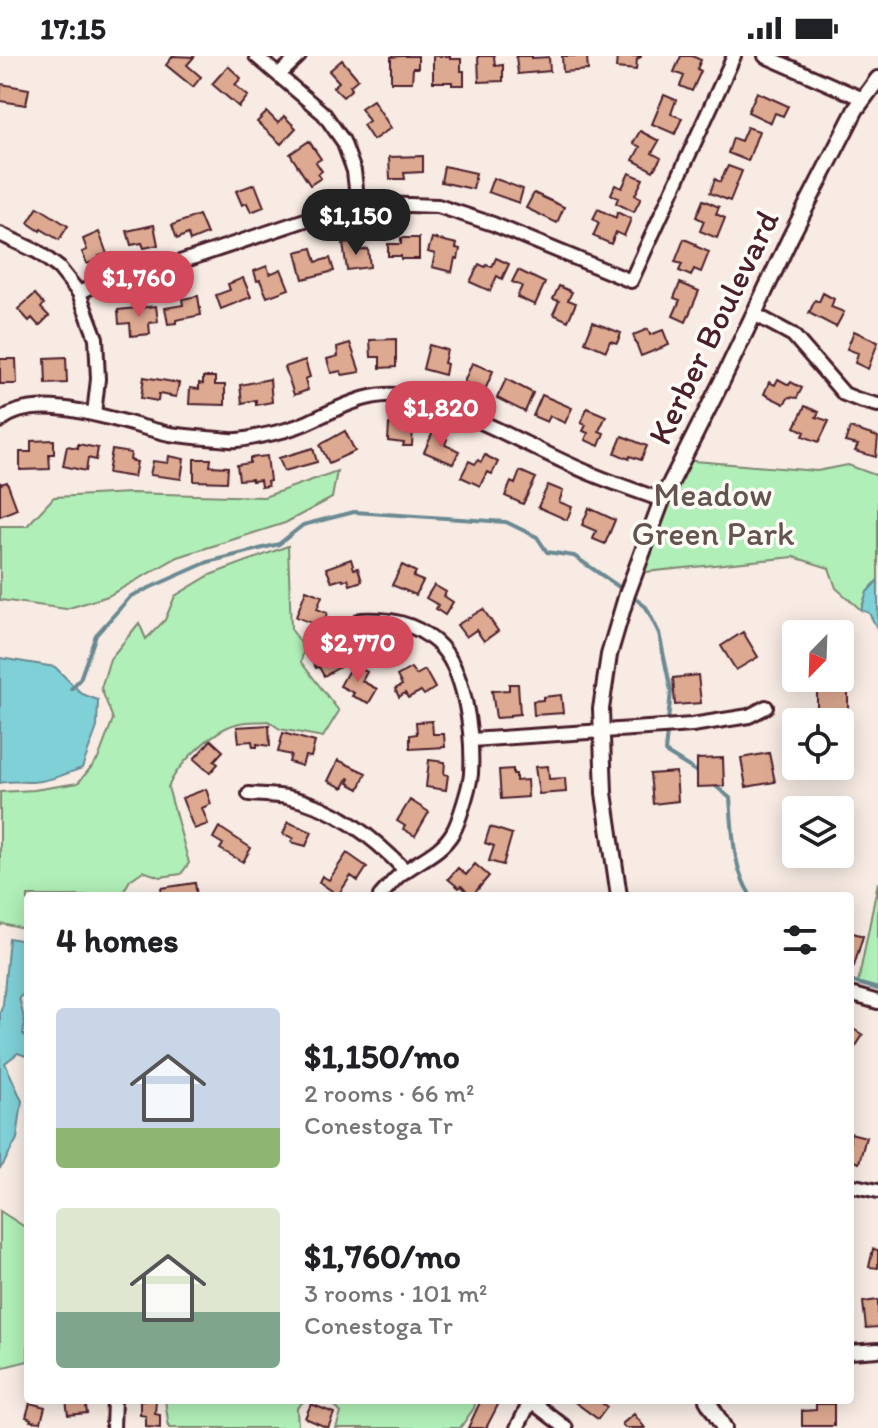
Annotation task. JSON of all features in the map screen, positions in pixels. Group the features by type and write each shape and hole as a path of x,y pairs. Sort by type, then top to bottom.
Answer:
{"street":[{"path":"256,56 324,114 343,141 354,171 358,206"},
{"path":"279,75 299,56"},
{"path":"79,293 109,278 174,264 314,217 379,204 438,206 493,224 631,281 734,56"},
{"path":"765,56 863,99"},
{"name":"Kerber Boulevard","path":"618,892 604,793 601,709 609,655 627,594 662,500 798,222 856,109 878,79"},
{"path":"0,234 38,252 59,268 79,293 96,338 99,358 94,414"},
{"path":"754,314 793,335 844,394 878,405"},
{"path":"0,421 31,407 62,409 171,434 237,440 273,434 304,424 368,396 406,396 450,408 593,475 662,500"},
{"path":"361,620 399,621 436,642 450,658 463,690 471,740 471,777 454,831 440,849 399,875 384,892"},
{"path":"471,740 692,725 749,716 766,707"},
{"path":"249,794 285,797 333,812 357,826 406,871"},
{"path":"854,995 878,1002"},
{"path":"854,1186 878,1191"},
{"path":"854,1352 878,1350"},
{"path":"113,1428 114,1404"},
{"path":"517,1428 529,1404"},
{"path":"535,1404 566,1428"},
{"path":"709,1404 724,1428"}],"green space":[{"name":"Meadow Green Park","path":"682,460 817,471 848,465 878,476 878,580 867,592 861,610 836,588 829,568 794,557 635,573"},
{"path":"337,471 332,498 285,523 178,557 108,596 66,609 0,600 0,526 27,526 54,497 130,493 264,497"},
{"path":"288,546 291,629 304,647 301,662 339,711 323,737 280,729 268,721 240,723 217,733 187,759 168,787 189,863 181,874 160,877 143,871 130,880 123,892 24,892 24,929 0,926 0,792 78,783 98,759 113,719 101,688 110,659 139,623 146,639 165,620 175,596 210,575"},
{"path":"878,882 878,990 858,983"},
{"path":"0,1211 24,1226 24,1362 4,1367 0,1364"},
{"path":"166,1404 301,1404 297,1408 298,1428 169,1428"},
{"path":"330,1404 475,1404 460,1428 336,1428 341,1413"}],"water":[{"path":"878,580 878,630 869,613 861,610 867,592"},
{"path":"0,658 55,667 82,694 98,700 97,727 82,768 45,780 0,783"},
{"path":"9,938 24,941 24,995 19,997 24,1019 24,1055 18,1053 5,1063 22,1101 17,1139 0,1168 0,1013"}],"building":[{"path":"173,56 194,57 187,65 201,77 193,87 166,65"},
{"path":"418,56 418,68 413,68 412,82 391,82 391,57"},
{"path":"433,56 461,59 464,85 433,82"},
{"path":"478,56 494,56 495,66 503,65 503,81 479,82"},
{"path":"516,56 549,57 550,71 518,74"},
{"path":"562,56 592,57 587,57 588,70 563,72"},
{"path":"617,56 641,57 637,59 636,70 616,68"},
{"path":"681,56 701,60 697,69 701,71 692,91 680,86 684,76 674,72"},
{"path":"342,60 358,79 343,97 333,87 339,82 329,71"},
{"path":"228,66 241,78 235,85 248,96 239,107 212,84"},
{"path":"1,84 29,89 26,105 0,101"},
{"path":"757,92 788,106 783,116 775,113 771,123 748,112"},
{"path":"664,95 676,100 671,114 682,118 675,134 652,124"},
{"path":"373,100 391,128 373,140 363,125 369,121 361,108"},
{"path":"267,112 278,123 284,116 296,128 281,144 257,122"},
{"path":"747,127 759,131 748,161 728,153 733,138 741,141"},
{"path":"640,131 659,141 652,153 661,158 653,171 633,160 640,147 633,143"},
{"path":"309,141 321,159 316,162 322,171 318,174 321,178 310,185 290,154"},
{"path":"423,156 423,172 404,173 405,179 390,179 389,157"},
{"path":"444,166 476,173 473,189 441,182"},
{"path":"728,166 742,171 730,201 710,193 715,179 720,182"},
{"path":"629,173 643,179 635,195 641,198 634,212 616,203 618,198 611,194 615,185 622,188"},
{"path":"493,178 523,189 519,203 488,192"},
{"path":"255,184 264,207 251,212 247,203 242,205 236,191"},
{"path":"534,193 564,207 557,223 526,208"},
{"path":"703,200 719,207 716,214 725,218 717,238 700,231 704,221 696,217"},
{"path":"38,207 68,226 59,240 28,223"},
{"path":"598,209 616,218 617,212 631,219 624,236 616,232 611,244 593,236 599,223 593,219"},
{"path":"199,215 207,234 190,241 188,234 177,239 172,225"},
{"path":"154,225 158,245 144,248 142,243 131,245 127,231"},
{"path":"99,232 107,254 87,264 82,252 87,250 83,239"},
{"path":"401,238 419,238 419,259 388,256 388,244 401,244"},
{"path":"432,238 457,244 456,248 460,249 452,272 432,267 435,254 428,252"},
{"path":"684,239 709,252 701,272 694,269 691,276 679,271 682,264 675,262"},
{"path":"358,242 359,251 368,249 370,267 347,270 343,244"},
{"path":"312,248 316,262 330,258 334,271 303,279 296,252"},
{"path":"496,258 509,264 502,279 497,276 490,291 470,282 479,264 492,267"},
{"path":"267,266 270,274 281,269 289,289 267,297 254,271"},
{"path":"518,270 545,283 535,305 517,297 522,286 512,282"},
{"path":"243,278 251,297 221,309 216,295 230,290 228,284"},
{"path":"680,283 699,291 686,322 673,316 680,300 674,298"},
{"path":"559,286 572,292 568,300 576,303 568,321 553,314 559,301 553,299"},
{"path":"823,293 834,299 831,307 844,312 836,327 809,313 815,300 819,302"},
{"path":"35,294 44,304 41,308 49,316 39,326 32,318 29,321 18,309"},
{"path":"198,296 201,315 168,324 165,308 183,305 182,299"},
{"path":"156,306 158,322 149,323 150,334 131,336 130,323 119,324 118,310"},
{"path":"593,322 621,333 617,343 610,341 606,351 585,342"},
{"path":"648,329 650,335 663,330 669,345 641,356 633,335"},
{"path":"854,331 878,342 868,369 855,363 858,353 847,349"},
{"path":"396,339 396,367 380,368 380,357 371,357 370,340"},
{"path":"350,343 360,372 331,373 327,359 338,356 337,347"},
{"path":"429,345 447,350 445,375 423,369"},
{"path":"66,357 67,383 46,384 45,358"},
{"path":"0,359 16,359 17,384 0,384"},
{"path":"305,360 310,377 305,379 308,390 294,395 285,367"},
{"path":"472,363 493,371 483,395 471,390 473,386 464,382"},
{"path":"144,377 179,383 176,397 159,394 158,401 141,398"},
{"path":"203,377 215,377 215,385 225,385 225,405 189,404 190,388 199,389"},
{"path":"270,379 272,402 256,405 256,400 242,403 240,385"},
{"path":"506,379 533,393 525,412 497,398"},
{"path":"778,379 802,388 797,398 789,397 784,404 764,394 769,382 775,385"},
{"path":"542,395 572,408 565,423 550,416 547,422 533,416"},
{"path":"805,406 819,412 816,417 829,421 819,442 803,436 805,432 795,427"},
{"path":"587,408 606,416 599,431 604,433 599,446 585,440 588,433 583,431 586,425 581,423"},
{"path":"389,424 413,426 412,446 388,441"},
{"path":"850,428 878,437 876,457 855,451 858,445 845,442"},
{"path":"345,431 355,451 329,463 320,445"},
{"path":"433,432 447,439 445,445 459,451 453,464 424,452"},
{"path":"622,436 647,446 641,460 615,453"},
{"path":"54,440 54,454 49,454 50,469 20,470 20,452 31,452 31,441"},
{"path":"78,444 98,448 96,460 88,458 86,471 63,466 67,446 78,448"},
{"path":"313,448 317,462 284,471 279,458"},
{"path":"112,450 131,453 130,460 137,462 134,477 108,473"},
{"path":"485,455 498,462 492,474 487,472 480,486 461,477 469,461 475,464 478,460 481,462"},
{"path":"169,456 184,459 181,479 150,475 153,461 168,463"},
{"path":"267,456 268,486 261,487 260,480 239,480 237,465 250,463 250,458"},
{"path":"194,459 211,459 210,466 228,467 227,482 194,481"},
{"path":"520,471 536,478 523,504 505,496 511,482 515,484"},
{"path":"0,482 7,482 17,509 0,516"},
{"path":"548,485 563,491 559,502 572,507 567,520 538,507"},
{"path":"589,508 615,520 605,544 593,539 596,531 582,525"},
{"path":"351,559 362,581 350,585 348,579 332,582 326,568"},
{"path":"402,565 416,572 413,577 423,581 416,595 392,585"},
{"path":"434,585 446,592 444,596 453,602 445,615 436,609 438,605 426,598"},
{"path":"306,590 322,596 317,609 327,613 322,627 296,617"},
{"path":"483,609 498,631 484,641 476,630 466,637 457,625"},
{"path":"743,632 758,657 736,670 721,646"},
{"path":"318,637 330,659 334,657 340,667 324,676 309,655 313,652 308,643"},
{"path":"352,664 367,672 362,681 377,689 369,703 352,696 354,693 340,686"},
{"path":"411,668 416,675 425,670 435,688 424,695 421,691 408,698 405,693 399,697 395,689 402,685 397,676"},
{"path":"698,675 701,703 675,705 673,678"},
{"path":"509,684 518,684 520,714 496,718 492,691 509,690"},
{"path":"817,692 848,692 848,708 817,708"},
{"path":"561,695 563,713 534,715 533,701"},
{"path":"432,721 433,734 444,734 445,747 410,749 410,735 417,734 416,722"},
{"path":"269,725 270,746 257,744 253,747 252,741 239,742 237,727"},
{"path":"283,733 315,742 311,757 305,756 302,766 289,762 291,755 278,752"},
{"path":"211,740 223,751 214,761 218,764 210,773 194,759"},
{"path":"769,753 775,782 746,787 741,758"},
{"path":"723,758 724,786 697,787 697,759"},
{"path":"338,760 366,773 359,789 348,783 348,778 343,788 328,781"},
{"path":"429,760 445,762 444,774 448,775 446,790 426,787"},
{"path":"548,766 549,779 565,778 566,792 539,794 535,767"},
{"path":"513,769 516,781 527,780 528,797 501,799 499,770"},
{"path":"676,772 678,801 653,804 650,774"},
{"path":"206,789 211,804 202,808 208,824 194,829 182,798"},
{"path":"410,800 429,812 415,836 397,821"},
{"path":"288,822 312,832 306,846 291,842 293,838 283,834"},
{"path":"219,827 251,848 243,862 220,849 223,844 213,838"},
{"path":"490,827 512,834 503,865 489,861 494,846 485,843"},
{"path":"347,853 367,867 358,881 351,876 340,892 334,892 319,882 322,876 329,880"},
{"path":"475,864 489,876 475,892 468,892 461,886 459,888 448,879 458,868 466,875"},
{"path":"195,883 196,892 162,892 161,888"},
{"path":"854,933 863,936 854,966"},
{"path":"854,1029 863,1035 854,1049"},
{"path":"854,1134 866,1137 859,1163 854,1161"},
{"path":"873,1249 878,1250 878,1268 869,1267"},
{"path":"878,1300 878,1327 866,1328 863,1302"},
{"path":"30,1404 45,1407 41,1422 30,1421 26,1417"},
{"path":"67,1404 86,1404 87,1413 68,1415"},
{"path":"140,1404 156,1404 155,1414 160,1415 160,1428 146,1427 146,1416 140,1415"},
{"path":"311,1404 334,1413 328,1428 305,1418"},
{"path":"479,1404 498,1404 486,1428 468,1428"},
{"path":"577,1404 603,1404 607,1407 598,1419"},
{"path":"816,1404 834,1404 834,1426 802,1426 802,1411 816,1410"},
{"path":"634,1414 645,1428 625,1428 622,1424"}],"waterway":[{"path":"71,689 80,679 96,635 131,596 208,562 279,544 303,525 354,512 506,522 537,537 547,552 574,556 625,591"},
{"path":"632,596 646,607 659,633 671,691 665,752 702,775"},
{"path":"712,783 730,798 737,861 749,892"},
{"path":"854,982 878,989"}]}
